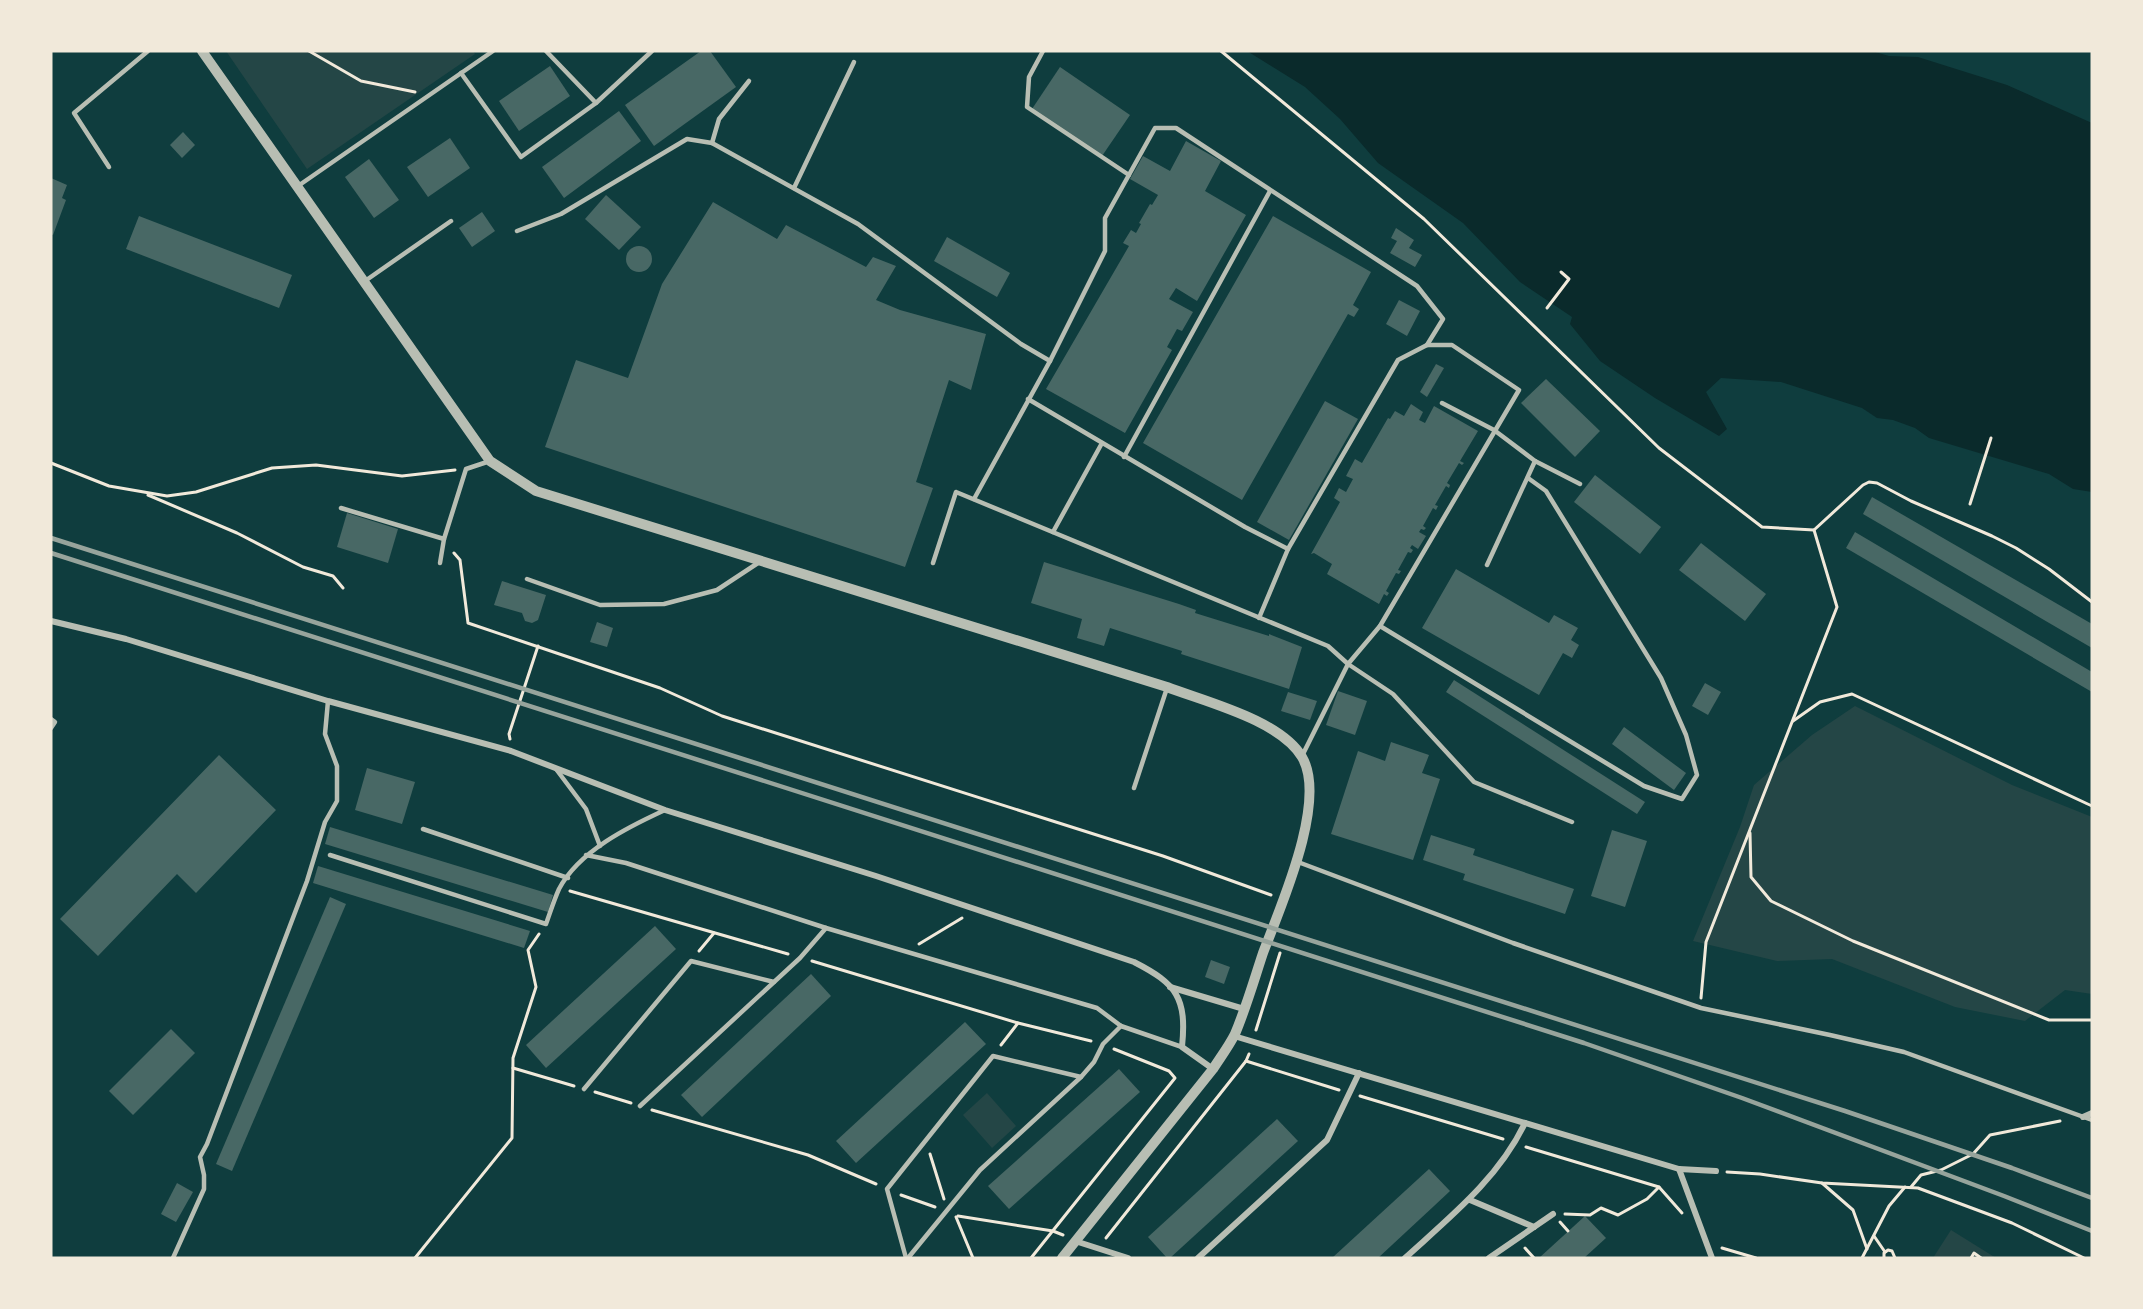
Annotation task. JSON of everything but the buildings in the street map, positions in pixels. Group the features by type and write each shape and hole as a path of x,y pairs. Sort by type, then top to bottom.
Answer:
{"street":[{"path":"202,51 490,461 536,491 1167,687 1258,721 1282,736 1302,756 1309,774 1310,798 1298,862 1234,1036 1214,1069 1062,1258"},
{"path":"51,621 126,639 328,701 511,751 665,810 876,876 1134,962 1155,973 1182,1003 1184,1025 1182,1047 1214,1069"},
{"path":"1170,987 1244,1009"},
{"path":"1234,1036 1679,1169 1716,1171"},
{"path":"1197,1258 1327,1140 1359,1073"},
{"path":"2083,1117 2092,1113"},
{"path":"1405,1258 1482,1188 1515,1143 1525,1123"},
{"path":"1679,1169 1712,1258"},
{"path":"1470,1200 1534,1227"},
{"path":"1489,1258 1553,1214"},
{"path":"1076,1241 1128,1258"}],"lane":[{"path":"109,167 74,113 148,51"},
{"path":"298,186 493,51"},
{"path":"546,51 596,103"},
{"path":"461,73 521,157 596,103 652,51"},
{"path":"1043,51 1029,77 1027,107 1129,175"},
{"path":"794,188 854,62"},
{"path":"712,142 719,119 749,81"},
{"path":"974,499 1050,361 1105,251 1105,218 1155,128 1176,128 1417,286 1443,319 1426,345"},
{"path":"517,231 561,214 687,138 712,142 858,224 1022,344 1050,361"},
{"path":"1124,457 1270,191"},
{"path":"365,281 451,221"},
{"path":"1259,618 1288,549 1398,360 1426,345 1452,345 1519,390 1380,626 1348,664 1302,756"},
{"path":"1028,399 1245,527 1288,549"},
{"path":"1442,403 1494,430 1536,461 1580,484"},
{"path":"1053,532 1102,444"},
{"path":"440,562 444,539 466,469 490,461"},
{"path":"1487,565 1536,461"},
{"path":"1380,626 1644,786 1682,800 1697,776 1686,735 1661,678 1546,491 1528,478"},
{"path":"933,563 956,492 974,499 1328,646 1348,664 1393,694 1474,782 1572,822"},
{"path":"341,508 444,539"},
{"path":"527,579 600,605 664,604 717,590 763,560"},
{"path":"1134,788 1167,687"},
{"path":"173,1258 204,1189 200,1157 207,1144 310,874 325,822 337,801 337,766 325,734 328,701"},
{"path":"51,719 55,722 51,728"},
{"path":"554,767 586,809 600,846"},
{"path":"330,855 546,924 560,888 586,855 639,822 665,810"},
{"path":"423,830 568,878"},
{"path":"586,855 626,863 826,927 1097,1008 1121,1026 1182,1047"},
{"path":"1298,862 1513,943 1701,1008 1904,1052 2092,1120"},
{"path":"640,1106 800,958 826,927"},
{"path":"584,1089 691,961 774,982"},
{"path":"907,1258 980,1170 1081,1077 1094,1062 1103,1044 1121,1026"},
{"path":"907,1258 887,1190 993,1056 1081,1077"}],"path":[{"path":"309,51 361,81 429,95"},
{"path":"1221,51 1424,219 1659,448 1762,527 1814,530 1863,485 1869,482 1877,483 1911,501 2016,548 2049,569 2092,602"},
{"path":"1546,308 1569,279 1561,272"},
{"path":"1970,504 1991,438"},
{"path":"51,463 109,486 167,496 196,492 272,468 316,465 402,476 466,469"},
{"path":"143,493 237,533 303,567 333,576 343,588"},
{"path":"1701,1008 1706,942 1837,608 1814,530"},
{"path":"444,539 460,560 468,623 660,688 722,716 1163,856 1284,899"},
{"path":"509,734 538,646"},
{"path":"1792,721 1820,702 1852,694 2092,806"},
{"path":"1749,831 1750,878 1772,901 1853,940 2049,1020 2092,1020"},
{"path":"560,888 1018,1023 1103,1044 1169,1071 1175,1078 1031,1258"},
{"path":"908,951 977,910"},
{"path":"415,1258 512,1138 513,1058 536,987 528,950 546,924"},
{"path":"691,961 714,933"},
{"path":"1098,1248 1246,1061 1282,947"},
{"path":"993,1056 1018,1023"},
{"path":"513,1068 808,1155 887,1190 955,1215 1053,1231 1076,1241"},
{"path":"1911,1187 1921,1175 1941,1170 1973,1154 1990,1135 2083,1117"},
{"path":"1716,1171 1760,1174 1822,1183 1918,1188 2012,1223 2084,1258"},
{"path":"1822,1183 1853,1210 1867,1249"},
{"path":"1553,1214 1590,1215 1601,1208 1618,1215 1647,1199 1659,1187"},
{"path":"1862,1258 1889,1206 1905,1187"},
{"path":"1874,1236 1885,1252 1884,1258"},
{"path":"1885,1252 1892,1251 1895,1258"},
{"path":"1971,1258 1974,1253 1981,1258"}],"shaded area":[{"path":"226,51 473,51 475,54 307,169"},
{"path":"1247,51 1872,51 1889,56 1918,57 2007,85 2092,123 2092,492 2073,489 2049,474 1929,438 1915,428 1893,420 1877,418 1862,408 1781,382 1721,378 1706,392 1727,429 1719,436 1655,398 1600,361 1570,324 1572,317 1520,282 1463,223 1378,163 1340,119 1305,87"},
{"path":"1855,706 2012,785 2092,817 2092,994 2065,990 2025,1021 1955,1007 1832,959 1777,961 1693,941 1740,827 1754,785 1812,735"},
{"path":"987,1093 1016,1126 992,1148 963,1115"},
{"path":"1951,1230 1996,1258 1933,1258"}],"railway":[{"path":"51,538 1845,1111 2092,1198"},
{"path":"51,553 1584,1043 1742,1098 2092,1231"}]}
